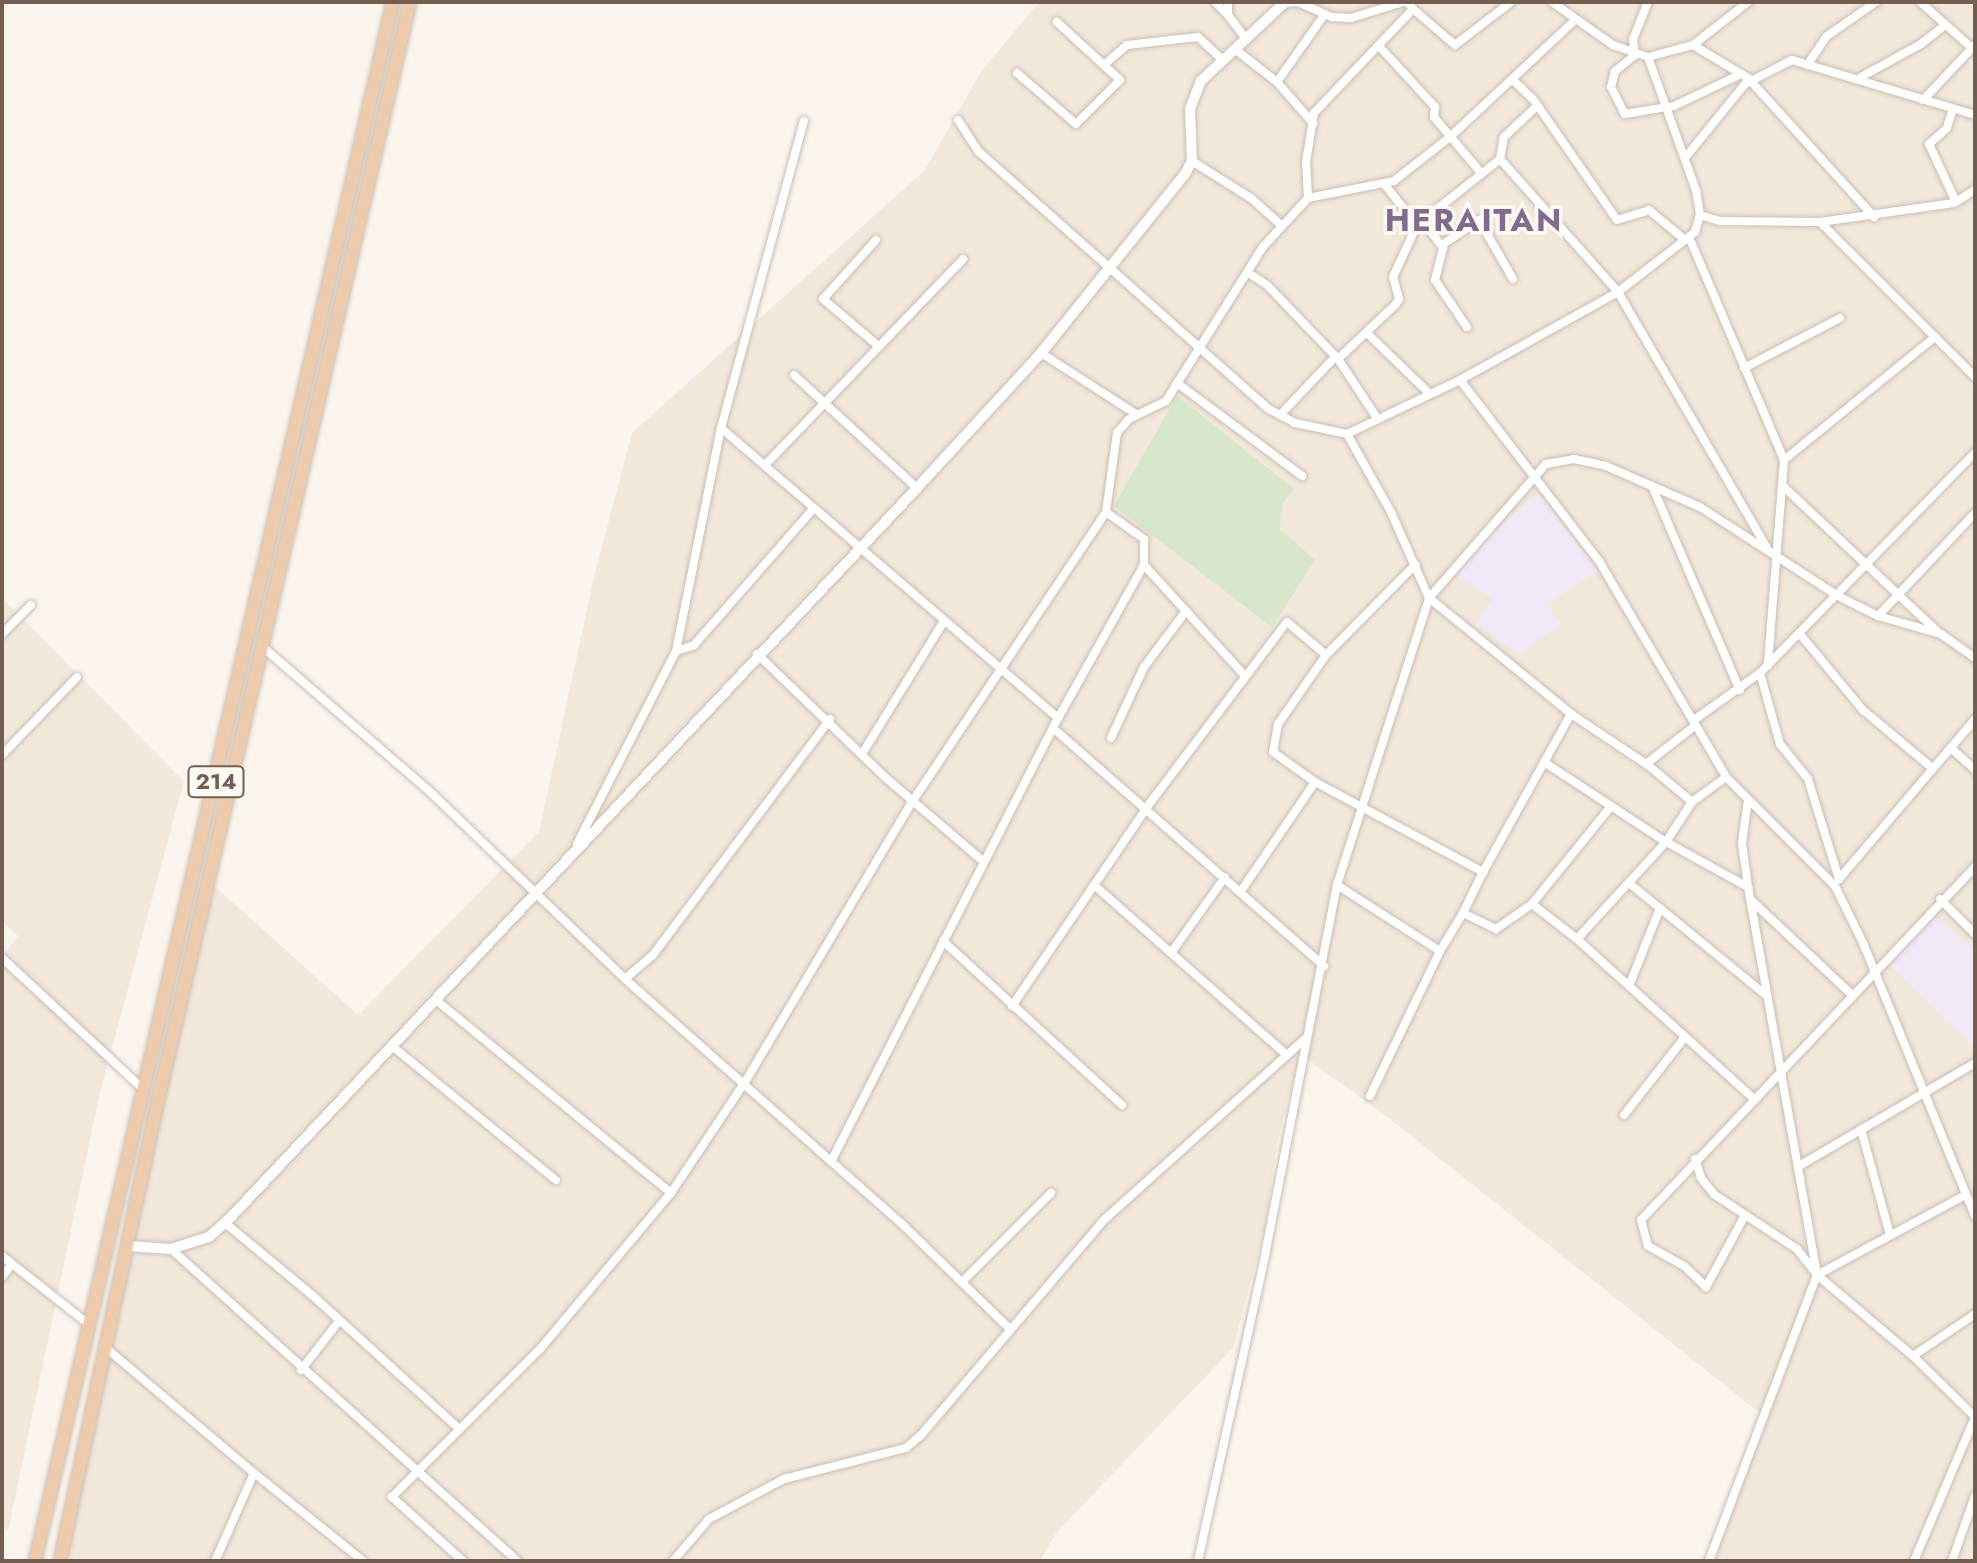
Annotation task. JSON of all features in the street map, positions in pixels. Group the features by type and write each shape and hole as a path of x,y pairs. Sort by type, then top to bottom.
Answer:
{"highway":[{"name":"214","path":"35,1561 393,2"},
{"name":"214","path":"60,1561 410,2"},
{"path":"113,1224 133,1228"},
{"path":"106,1258 125,1262"}],"street":[{"path":"1215,2 1247,40"},
{"path":"1228,2 1228,15"},
{"path":"129,1246 171,1249 209,1237 225,1223 539,894 577,844 917,488 1041,353 1192,161 1190,109 1201,81 1284,3 1298,2 1325,14 1351,18 1408,4"},
{"path":"1408,4 1455,45 1511,2"},
{"path":"1552,2 1575,20 1635,55 1648,57 1693,45 1748,2"},
{"path":"1635,55 1633,39 1648,2"},
{"path":"1810,61 1827,36 1876,2"},
{"path":"1920,2 1974,47 1923,100"},
{"path":"1308,198 1306,162 1314,113 1379,46 1408,4"},
{"path":"1277,82 1325,14"},
{"path":"463,1561 392,1497 457,1427 540,1349 671,1193 745,1082 914,799 1106,512 1117,433 1136,414 1166,401 1247,272 1308,198 1385,185 1450,137 1575,20"},
{"path":"1017,73 1076,124 1120,80 1057,22"},
{"path":"1861,77 1921,44 1945,25"},
{"path":"1104,65 1127,45 1198,37 1223,60"},
{"path":"1693,45 1750,81 1874,217"},
{"path":"1379,46 1435,107 1434,117 1481,173"},
{"path":"1236,50 1277,82 1313,123"},
{"path":"1635,55 1615,71 1612,95 1631,117 1666,108 1741,74"},
{"path":"958,120 978,151 1197,349 1280,415 1347,434 1460,380 1618,292 1687,239 1700,215 1685,158 1648,57"},
{"path":"1685,158 1750,81 1792,60 1810,61 1975,115"},
{"path":"1512,79 1537,106 1617,220 1649,210 1687,239 1744,368 1784,460 1784,487 1773,558 1768,665"},
{"path":"1280,415 1337,358 1368,334 1399,299 1393,277 1419,222 1500,159 1504,137 1537,106"},
{"path":"1953,109 1947,128 1929,144 1956,202"},
{"path":"577,844 676,651 721,428 804,121"},
{"path":"1500,159 1618,292 1773,558"},
{"path":"1192,161 1252,199 1282,226"},
{"path":"1385,185 1442,245 1444,253 1435,280 1467,327"},
{"path":"1700,215 1720,221 1820,222 1874,217 1956,202 1975,190"},
{"path":"1442,245 1479,220 1513,279"},
{"path":"1820,222 1975,376"},
{"path":"876,240 823,299 877,345"},
{"path":"767,463 877,345 963,259"},
{"path":"1247,272 1267,285 1337,358 1377,418"},
{"path":"1744,368 1840,318"},
{"path":"1368,334 1430,394"},
{"path":"1784,460 1935,337"},
{"path":"1041,353 1136,414"},
{"path":"794,375 917,488"},
{"path":"1460,380 1599,561 1726,777 1837,882"},
{"path":"1177,383 1302,476"},
{"path":"721,428 767,463 943,623 1002,666 1058,718"},
{"path":"1347,434 1429,598 1571,714 1646,764 1692,802"},
{"path":"1646,764 1760,673 1975,453"},
{"path":"1198,1561 1324,966 1337,885 1429,598 1546,464 1574,459 1606,466 1700,507 1773,558 1838,596 1878,616 1941,634"},
{"path":"1652,486 1740,690"},
{"path":"1784,487 1897,596 1975,658"},
{"path":"676,651 694,645 814,508"},
{"path":"831,1161 1058,718 1144,565 1144,539 1106,512"},
{"path":"1878,616 1975,513"},
{"path":"1144,565 1245,676"},
{"path":"1415,565 1326,655 1272,740 1273,752 1315,782 1483,872"},
{"path":"2,634 31,605"},
{"path":"1111,738 1144,667 1186,611"},
{"path":"1012,1006 1147,807 1287,622 1326,655"},
{"path":"862,754 943,623"},
{"path":"1799,633 1863,710 1932,768"},
{"path":"264,648 539,894 625,979 745,1082 1009,1328"},
{"path":"757,653 830,719 862,754 984,862"},
{"path":"1760,673 1780,744 1808,779 1837,882 1975,1216"},
{"path":"2,755 77,677"},
{"path":"1370,1096 1440,951 1571,714"},
{"path":"625,979 653,955 830,719"},
{"path":"1837,882 1975,719"},
{"path":"1053,728 1147,807 1324,966"},
{"path":"1952,749 1975,770"},
{"path":"1544,762 1666,842 1748,887"},
{"path":"1577,939 1666,842 1692,802 1726,777"},
{"path":"1241,891 1315,782"},
{"path":"1709,1561 1817,1275 1748,887 1742,843 1748,800"},
{"path":"1463,913 1496,929 1532,904 1611,806"},
{"path":"1744,1217 1706,1287 1684,1266 1648,1246 1641,1220 1695,1159 1781,1074 1874,968 1975,867"},
{"path":"1171,953 1225,877"},
{"path":"1629,883 1767,996"},
{"path":"1094,885 1287,1055"},
{"path":"1337,885 1440,951"},
{"path":"1750,899 1851,994"},
{"path":"1940,899 1975,934"},
{"path":"1532,904 1577,939 1755,1100"},
{"path":"1629,986 1660,908"},
{"path":"943,941 1122,1105"},
{"path":"2,958 143,1089"},
{"path":"436,1000 671,1193"},
{"path":"673,1561 709,1519 784,1479 906,1448 1105,1219 1307,1037"},
{"path":"1624,1115 1685,1037"},
{"path":"392,1046 556,1180"},
{"path":"1799,1166 1975,1063"},
{"path":"1861,1129 1890,1235"},
{"path":"1695,1159 1701,1178 1744,1217 1774,1230 1817,1275 1913,1356 1975,1417 1914,1561"},
{"path":"1817,1275 1975,1192"},
{"path":"962,1282 1051,1193"},
{"path":"225,1223 457,1427"},
{"path":"171,1249 301,1370 518,1561"},
{"path":"2,1256 91,1326"},
{"path":"2,1277 12,1264"},
{"path":"1913,1356 1975,1314"},
{"path":"301,1370 339,1321"},
{"path":"106,1348 363,1561"},
{"path":"215,1561 254,1473"},
{"path":"1952,1561 1975,1496"}],"shaded area":[{"path":"1039,2 1975,2 1975,1561 1712,1561 1765,1417 1390,1119 1300,1054 1277,1143 1266,1224 1233,1348 1056,1533 1040,1561 61,1561 211,883 358,1015 539,832 594,577 632,433 924,171 981,72"},
{"path":"1538,493 1597,571 1547,604 1561,624 1520,654 1474,623 1493,599 1455,575 1491,533"},
{"path":"2,598 184,781 100,1092 8,1531 2,1526 2,957 18,936 2,921"},
{"path":"1936,916 1975,951 1975,1048 1888,964"}],"green space":[{"path":"1177,396 1294,489 1283,503 1280,529 1315,560 1272,627 1114,506"}],"district":[{"name":"HERAITAN","path":"1474,220"}]}
